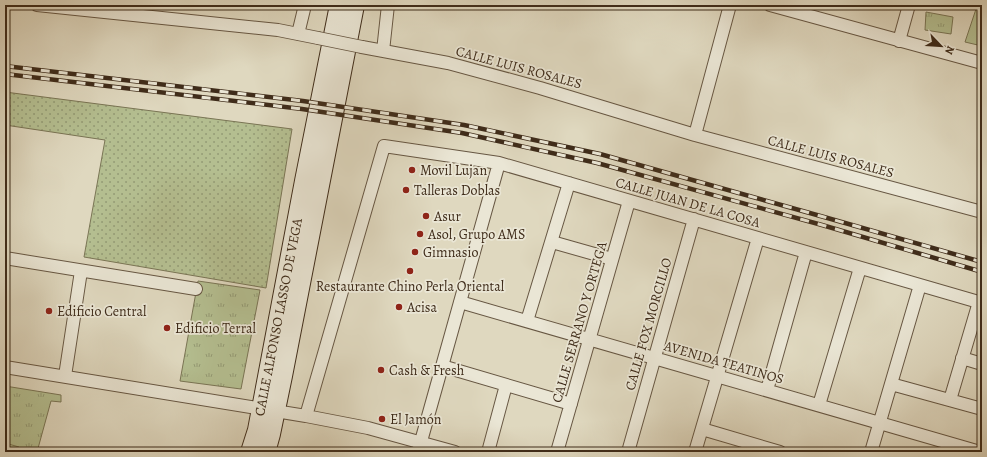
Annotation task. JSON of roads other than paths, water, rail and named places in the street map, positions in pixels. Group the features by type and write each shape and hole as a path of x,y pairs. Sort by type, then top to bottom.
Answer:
{"main road":[{"path":"312,182 339,5"},
{"path":"312,182 355,5"},
{"name":"CALLE ALFONSO LASSO DE VEGA","path":"266,452 268,411 312,182"},
{"name":"CALLE ALFONSO LASSO DE VEGA","path":"250,452 257,430 268,411"}],"street":[{"name":"CALLE LUIS ROSALES","path":"37,5 278,30 448,63 540,88 695,134 982,212"},
{"path":"298,34 305,5"},
{"path":"383,51 388,5"},
{"path":"695,134 730,5"},
{"path":"770,5 982,63"},
{"path":"899,41 909,5"},
{"name":"CALLE JUAN DE LA COSA","path":"306,416 384,146 499,163 981,302"},
{"path":"419,447 499,163"},
{"path":"527,321 569,183"},
{"name":"CALLE SERRANO Y ORTEGA","path":"557,452 629,201"},
{"name":"CALLE FOX MORCILLO","path":"628,452 694,219"},
{"path":"695,452 758,238"},
{"path":"552,242 612,259"},
{"path":"767,390 806,252"},
{"path":"5,258 196,289"},
{"path":"819,406 860,268"},
{"path":"65,376 81,271"},
{"path":"871,452 920,285"},
{"name":"AVENIDA TEATINOS","path":"460,302 980,452"},
{"path":"950,400 962,358 981,302"},
{"path":"962,358 982,364"},
{"path":"442,366 571,404"},
{"path":"5,367 306,416 368,428 419,447 455,452"},
{"path":"891,384 982,409"},
{"path":"488,452 506,385"},
{"path":"702,429 780,452"}],"railway":[{"path":"5,66 303,101 464,125 600,154 982,262"},
{"path":"5,74 302,109 462,133 597,163 822,225 979,271"}],"place":[{"name":"Movil Lujan","path":"412,170"},
{"name":"Talleras Doblas","path":"406,190"},
{"name":"Asur","path":"426,216"},
{"name":"Asol, Grupo AMS","path":"420,234"},
{"name":"Gimnasio","path":"415,252"},
{"name":"Restaurante Chino Perla Oriental","path":"410,271"},
{"name":"Acisa","path":"399,307"},
{"name":"Edificio Central","path":"49,311"},
{"name":"Edificio Terral","path":"167,328"},
{"name":"Cash & Fresh","path":"381,370"},
{"name":"El Jamón","path":"382,419"}]}
